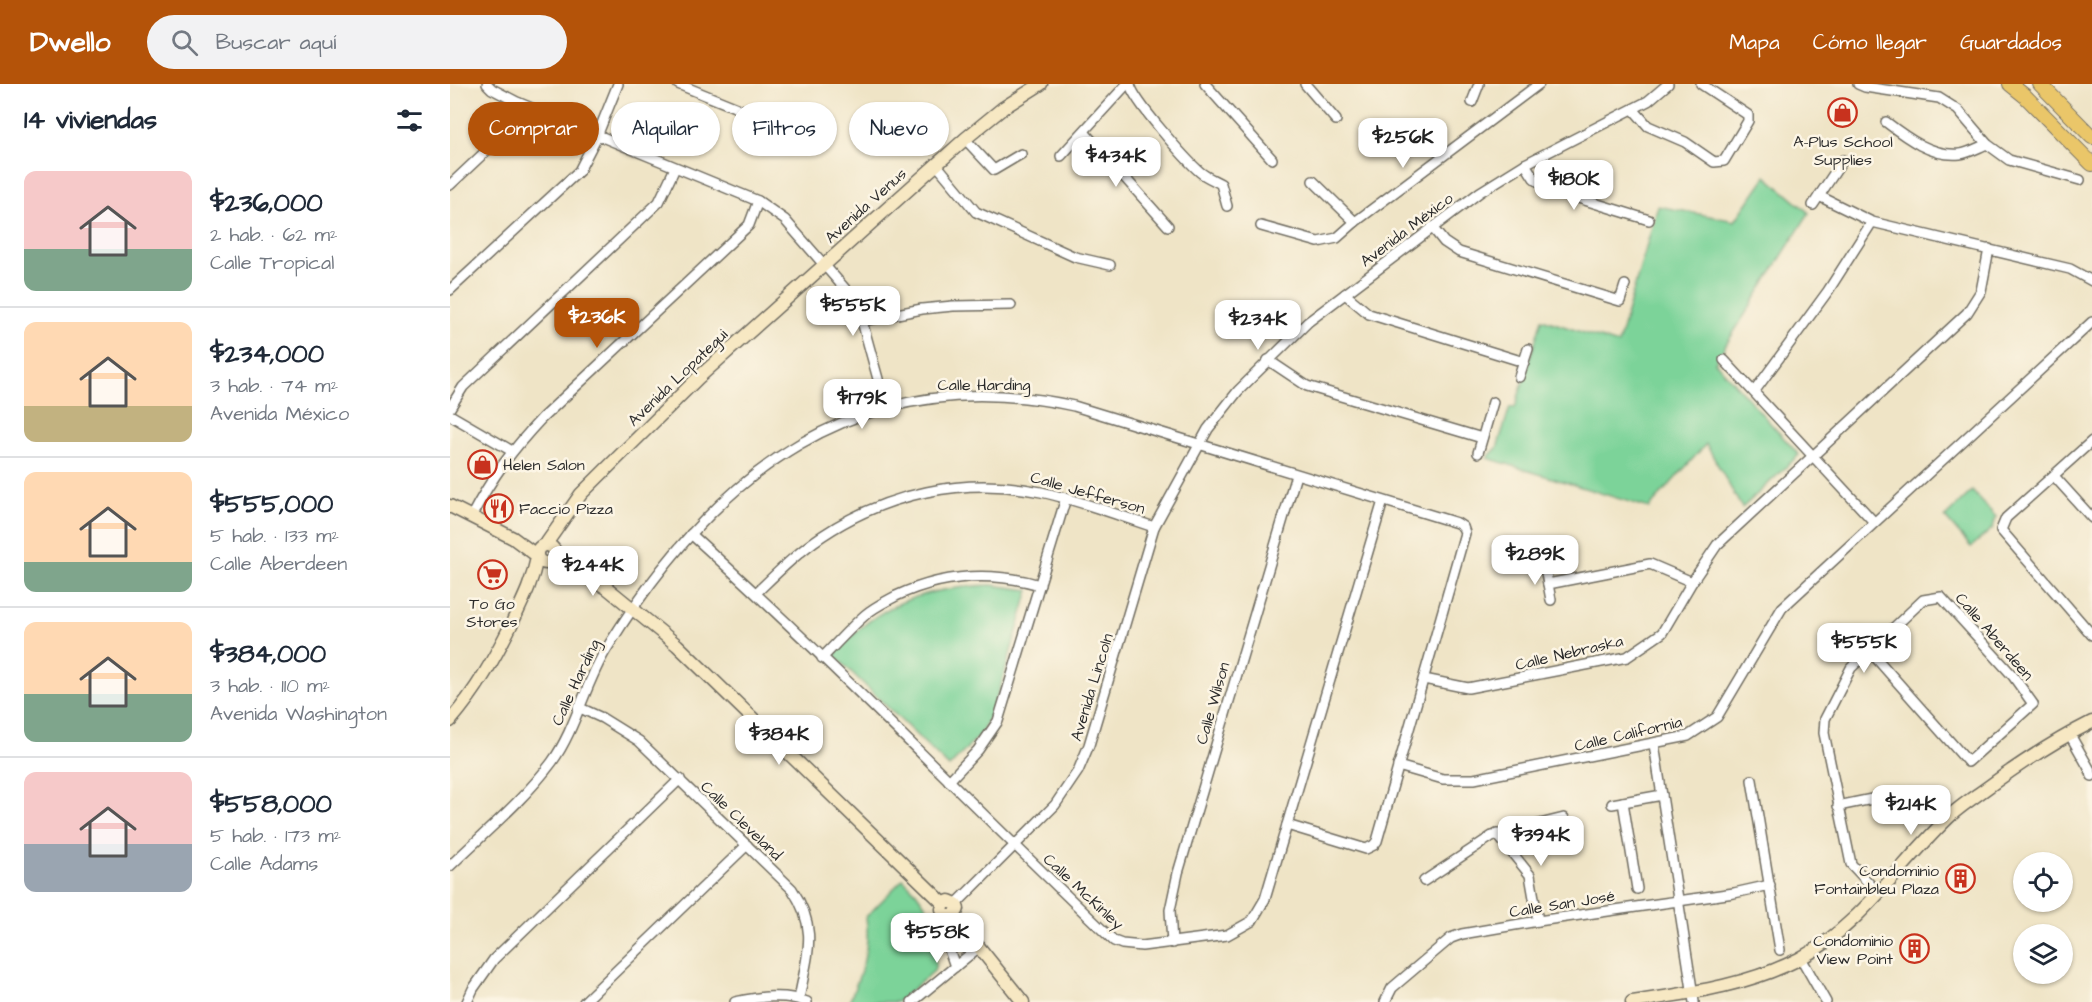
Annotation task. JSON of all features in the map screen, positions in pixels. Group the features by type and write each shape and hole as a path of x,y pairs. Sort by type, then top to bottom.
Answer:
{"main road":[{"path":"2010,84 2025,96 2092,164"},
{"path":"2040,84 2092,137"}],"street":[{"path":"487,84 517,102"},
{"path":"599,131 618,84"},
{"path":"678,84 732,106"},
{"name":"Avenida Venus","path":"824,264 1002,108 1041,84"},
{"path":"1061,156 1128,84 1131,92 1201,173 1221,184 1227,206"},
{"path":"1205,84 1272,159"},
{"path":"1305,84 1336,120"},
{"path":"1472,102 1479,84"},
{"path":"1261,226 1318,242 1337,238 1539,84"},
{"name":"Avenida México","path":"1199,444 1219,415 1268,360 1308,322 1480,192 1525,164 1648,101 1668,84"},
{"path":"1633,109 1648,126 1685,142 1714,162 1724,161 1748,121 1748,115 1701,84"},
{"path":"1858,84 1939,98 1958,110 1987,144 2009,160 2080,180"},
{"path":"1886,122 1912,142 1936,151 1960,154 1987,144"},
{"path":"1084,132 1168,226"},
{"path":"599,137 758,201 785,219 847,291 862,321 886,408"},
{"path":"965,139 994,170 1021,154"},
{"path":"450,185 481,156"},
{"path":"450,290 579,171 587,156"},
{"path":"1843,160 1816,200 1872,222 2070,269 2092,281"},
{"path":"936,164 976,212 1075,257 1110,265"},
{"path":"1525,164 1534,178 1546,188 1649,220"},
{"path":"450,408 463,387 659,202 675,168"},
{"path":"1313,181 1356,222"},
{"path":"471,517 489,484 512,451 542,418 749,225 758,201"},
{"path":"1754,392 1828,291 1872,222"},
{"path":"1432,227 1444,242 1459,252 1620,301 1625,285"},
{"name":"Calle Nebraska","path":"1424,679 1468,688 1627,657 1662,633 1692,582 1718,545 1967,313 1981,291 1989,249"},
{"name":"Avenida Lopategui","path":"450,722 474,693 561,523 581,494 698,378 824,264"},
{"path":"1345,294 1369,314 1524,362"},
{"path":"862,321 943,307 1011,305"},
{"name":"Calle California","path":"1398,766 1443,779 1473,779 1688,736 1717,717 1782,608 2092,322"},
{"path":"1519,377 1528,349"},
{"path":"1268,360 1307,386 1482,438"},
{"path":"1724,360 1874,522"},
{"name":"Calle Harding","path":"450,866 533,785 552,762 562,746 604,651 632,608 706,516 745,481 797,444 845,422 886,408 934,398 1028,397 1074,406 1457,523 1463,527 1465,533 1424,679"},
{"path":"1478,453 1493,402"},
{"path":"450,415 512,451"},
{"path":"2092,441 2006,518 2001,530 2092,635"},
{"name":"Avenida Lincoln","path":"950,910 1055,805 1078,771 1089,745 1154,527 1199,444"},
{"name":"Calle Wilson","path":"1172,943 1170,910 1178,873 1296,474"},
{"path":"2054,476 2092,518"},
{"name":"Calle Jefferson","path":"756,593 804,549 863,512 902,498 968,486 1017,488 1066,498 1154,527"},
{"path":"949,782 978,750 998,722 1066,498"},
{"name":"Calle McKinley","path":"691,534 756,593 1114,941 1142,946 1227,935 1252,921 1265,899 1383,501"},
{"path":"450,506 546,553 607,588 677,645 950,910 1023,1002"},
{"path":"1548,584 1650,564 1692,582"},
{"path":"1545,568 1551,600"},
{"path":"822,658 866,614 923,585 977,576 1010,578 1040,585"},
{"name":"Calle Aberdeen","path":"1869,650 1968,762 2033,704 2013,676 1941,597 1923,600 1869,650 1851,668 1825,718 1824,733 1851,864 1878,893"},
{"path":"1287,825 1366,849 1374,845 1424,679"},
{"name":"Calle Cleveland","path":"578,707 602,718 639,741 792,888 806,916 810,942 803,1000"},
{"path":"1632,1002 1693,997 1746,981 1801,958 1832,938 1952,814 2008,772 2068,734 2092,722"},
{"path":"2068,734 2092,776"},
{"path":"1654,744 1693,997"},
{"path":"466,1002 494,960 680,779"},
{"path":"1752,780 1780,950"},
{"path":"1612,804 1662,795"},
{"path":"1838,806 1877,798"},
{"path":"1623,802 1636,889"},
{"path":"1424,881 1497,834 1564,818"},
{"path":"1497,834 1530,875 1538,921"},
{"path":"584,1002 747,845"},
{"name":"Calle San José","path":"1385,1002 1392,988 1451,938 1538,921 1734,893 1770,885"},
{"path":"950,910 944,927 945,940 955,967"},
{"path":"912,1002 979,947"},
{"path":"1801,958 1826,1002"},
{"path":"735,1002 769,997 803,1000"}],"green space":[{"path":"1766,176 1809,213 1715,362 1799,455 1742,508 1706,444 1649,508 1487,458 1497,448 1510,407 1515,408 1542,319 1618,344 1658,206 1735,221"},
{"path":"1972,491 1996,517 1993,528 1971,547 1945,517"},
{"path":"991,585 1029,590 1001,685 988,720 981,734 949,767 834,655 868,622 904,601 945,590"},
{"path":"903,879 928,909 929,932 936,963 934,971 897,1002 849,1002 866,950 866,917"}],"place":[{"name":"A-Plus School Supplies","path":"1843,113"},
{"name":"Helen Salon","path":"482,464"},
{"name":"Faccio Pizza","path":"498,508"},
{"name":"To Go Stores","path":"492,575"},
{"name":"Condominio Fontainbleu Plaza","path":"1960,879"},
{"name":"Condominio View Point","path":"1914,949"}]}
